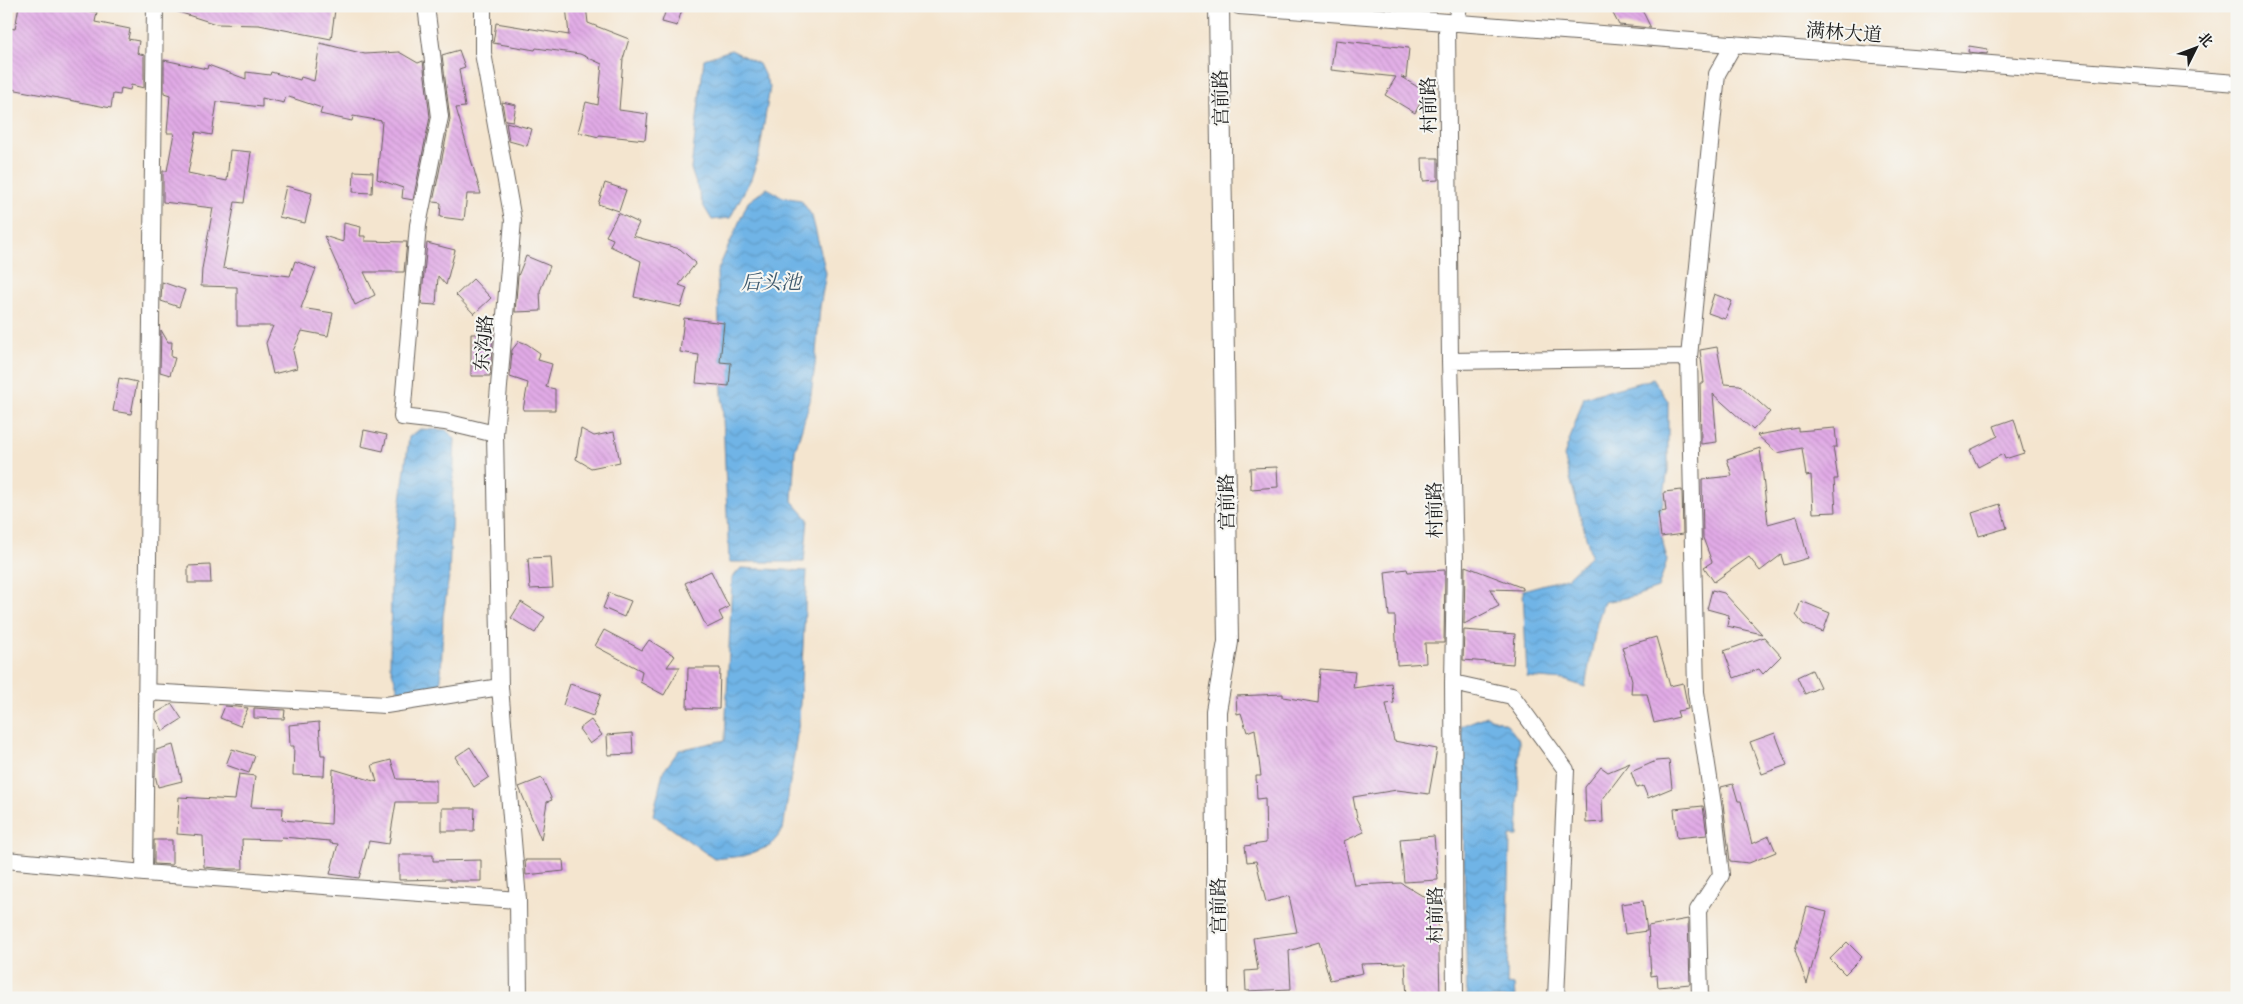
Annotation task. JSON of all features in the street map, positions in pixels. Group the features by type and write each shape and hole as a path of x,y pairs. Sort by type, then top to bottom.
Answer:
{"street":[{"path":"144,873 155,6"},
{"path":"426,6 440,117 418,225 402,417 445,422 495,434"},
{"name":"东沟路","path":"483,6 483,53 513,220 495,434 500,687 518,900 520,998"},
{"name":"宫前路","path":"1218,998 1216,711 1228,642 1219,6"},
{"name":"满林大道","path":"1239,6 2237,83"},
{"name":"村前路","path":"1455,998 1453,683 1455,562 1450,360 1451,22 1459,6"},
{"path":"1700,998 1698,910 1721,875 1714,811 1696,692 1690,357 1717,74 1734,44"},
{"path":"1450,360 1690,357"},
{"path":"1453,683 1512,696 1566,770 1556,998"},
{"path":"146,692 386,705 500,687"},
{"path":"6,860 144,873 518,900"}],"water":[{"path":"731,50 759,64 770,87 759,155 751,179 730,218 712,220 703,205 691,169 704,59"},
{"name":"后头池","path":"767,188 783,197 801,200 812,216 826,273 820,307 810,401 795,451 792,501 808,519 804,562 729,562 717,272 748,202"},
{"path":"1653,379 1668,401 1668,470 1659,525 1667,560 1658,588 1635,596 1604,602 1597,623 1585,687 1564,680 1527,677 1523,590 1567,578 1591,555 1564,456 1584,397"},
{"path":"420,429 446,430 455,439 449,576 443,616 441,679 438,687 398,690 390,665 391,580 409,437"},
{"path":"741,568 807,571 799,721 783,830 770,846 744,856 714,859 653,815 663,772 679,750 725,740 732,578"},
{"path":"1486,716 1507,724 1519,740 1518,836 1510,836 1507,984 1514,985 1515,998 1467,998 1461,726"}],"building":[{"path":"19,6 90,6 89,11 97,12 95,22 130,29 128,39 139,41 137,53 144,55 144,88 131,85 130,90 121,88 120,95 113,94 111,108 6,88 6,41 9,28 15,29"},
{"path":"173,6 309,6 335,10 331,39 259,25 216,24 172,10"},
{"path":"566,6 586,6 588,23 629,39 623,59 619,110 648,114 645,140 599,135 599,137 578,132 586,102 598,105 602,64 580,54 536,48 535,50 493,43 496,23 569,35"},
{"path":"667,6 683,6 677,26 662,22"},
{"path":"1609,6 1640,6 1651,28 1619,25"},
{"path":"1335,40 1409,48 1406,78 1401,77 1426,92 1415,113 1385,95 1396,77 1331,70"},
{"path":"320,43 365,54 399,52 418,63 423,61 430,117 413,200 402,198 403,188 377,179 382,121 353,116 352,121 320,114 322,108 286,96 284,103 262,98 262,107 217,102 212,135 196,132 188,173 227,181 230,150 251,152 244,203 235,202 223,268 290,276 295,261 316,269 301,308 333,313 328,336 302,331 293,351 297,368 273,374 266,343 273,326 237,326 237,287 201,286 202,269 213,208 163,202 163,171 167,171 174,133 167,133 170,95 164,93 164,60 207,69 208,65 246,79 246,72 270,75 271,72 300,80 301,77 314,81"},
{"path":"1969,46 1988,49 1987,54 1968,52"},
{"path":"459,50 465,67 459,69 465,107 456,108 481,194 467,194 464,220 440,217 441,203 433,202 450,119 442,55"},
{"path":"502,102 516,105 513,121 505,120"},
{"path":"506,122 532,129 527,146 509,141"},
{"path":"1422,158 1438,158 1438,180 1423,181"},
{"path":"354,171 373,172 372,193 353,192"},
{"path":"605,183 626,190 619,211 598,204"},
{"path":"286,186 312,193 305,223 279,217"},
{"path":"618,213 639,223 633,236 680,249 696,263 679,285 687,288 681,307 634,297 641,261 610,246 613,239 606,236"},
{"path":"344,223 361,227 360,236 365,236 365,241 407,242 404,272 364,272 375,295 355,305 324,236 343,242"},
{"path":"427,243 455,250 446,285 438,276 436,305 421,304"},
{"path":"526,256 550,266 540,291 541,311 515,312 518,276"},
{"path":"473,279 491,298 474,314 456,295"},
{"path":"162,282 185,290 179,307 161,301"},
{"path":"1714,294 1732,301 1725,319 1708,313"},
{"path":"684,318 724,323 720,362 731,363 729,386 696,383 699,355 680,352"},
{"path":"161,330 168,342 172,342 171,357 175,358 170,375 160,372"},
{"path":"471,334 493,334 490,376 471,376"},
{"path":"519,341 540,353 538,360 552,364 546,387 555,389 555,410 523,410 528,383 510,377 512,350"},
{"path":"1717,347 1724,384 1740,385 1770,412 1753,430 1713,394 1717,442 1701,444 1700,383 1704,383 1700,350"},
{"path":"119,378 137,382 131,414 113,411"},
{"path":"2014,419 2024,453 2005,459 2003,454 1978,467 1970,450 1998,436 1994,426"},
{"path":"1798,428 1798,431 1835,428 1837,447 1833,447 1838,479 1834,479 1836,512 1813,513 1811,475 1806,476 1802,448 1777,453 1757,435"},
{"path":"581,429 594,436 614,432 620,462 591,468 576,459"},
{"path":"364,430 387,435 383,451 361,446"},
{"path":"1760,448 1768,524 1797,516 1808,558 1784,565 1781,555 1760,571 1749,557 1714,582 1704,567 1712,562 1703,538 1702,479 1732,476 1727,459"},
{"path":"1277,467 1278,487 1251,489 1250,468"},
{"path":"1682,490 1683,534 1661,537 1658,512 1666,511 1664,492"},
{"path":"2000,504 2007,528 1979,536 1972,513"},
{"path":"551,557 553,588 530,589 528,558"},
{"path":"210,565 211,583 188,583 188,566"},
{"path":"1465,566 1523,588 1523,590 1490,589 1499,606 1464,624"},
{"path":"1407,569 1408,572 1445,570 1444,643 1425,643 1426,663 1397,665 1395,616 1389,616 1385,572"},
{"path":"711,571 729,607 719,612 723,620 707,628 685,583"},
{"path":"1712,590 1724,593 1762,634 1727,626 1729,615 1707,609"},
{"path":"609,593 631,601 624,617 603,608"},
{"path":"1801,601 1830,613 1823,632 1803,624 1796,615"},
{"path":"521,602 545,617 535,633 511,618"},
{"path":"604,630 642,650 649,640 675,656 667,667 680,667 664,695 640,682 642,671 595,646"},
{"path":"1464,630 1515,634 1513,664 1463,660"},
{"path":"1656,637 1670,686 1683,683 1688,709 1677,711 1679,717 1654,723 1647,694 1631,694 1632,680 1622,647"},
{"path":"1764,637 1781,656 1763,674 1759,669 1734,678 1724,651"},
{"path":"688,668 720,668 719,709 687,708"},
{"path":"1320,669 1355,672 1353,688 1391,683 1394,703 1386,704 1394,741 1437,749 1429,794 1397,790 1353,797 1357,818 1364,832 1344,841 1354,885 1401,883 1441,907 1438,912 1440,998 1407,998 1405,963 1361,964 1363,973 1330,980 1319,942 1289,951 1291,989 1246,991 1245,971 1258,970 1253,938 1297,932 1289,896 1266,902 1256,861 1247,862 1245,846 1266,843 1265,798 1257,799 1256,776 1261,776 1255,729 1247,732 1241,713 1237,714 1236,696 1283,694 1283,697 1318,703"},
{"path":"1812,670 1820,687 1805,694 1797,677"},
{"path":"570,684 601,694 593,716 563,705"},
{"path":"172,704 182,719 163,731 156,719 156,713"},
{"path":"225,706 248,708 240,726 220,718"},
{"path":"254,708 285,710 284,719 254,718"},
{"path":"591,720 602,735 590,744 579,729"},
{"path":"319,722 321,755 325,755 324,776 293,775 294,746 290,746 289,725"},
{"path":"632,733 633,754 608,755 607,735"},
{"path":"1775,733 1787,765 1762,774 1750,742"},
{"path":"173,745 182,781 158,787 155,775 156,750"},
{"path":"470,747 489,777 474,787 455,757"},
{"path":"232,749 255,756 249,773 226,765"},
{"path":"391,760 397,779 436,780 436,802 396,802 389,844 369,841 359,878 330,874 338,844 330,843 330,841 282,837 281,840 242,839 243,869 227,869 204,867 203,836 177,834 179,797 235,800 239,774 255,776 251,807 283,808 282,820 331,824 333,769 377,782 372,765"},
{"path":"1669,760 1672,788 1648,798 1643,786 1637,788 1631,772 1656,761"},
{"path":"1630,763 1602,800 1603,822 1586,823 1585,787 1601,767 1608,772"},
{"path":"542,778 552,800 547,802 541,840 519,787"},
{"path":"1733,784 1738,801 1741,801 1752,844 1769,836 1776,852 1749,863 1730,861 1721,787"},
{"path":"1703,806 1707,835 1677,838 1674,809"},
{"path":"442,808 475,808 474,831 442,831"},
{"path":"1434,836 1438,880 1404,882 1400,839"},
{"path":"154,840 172,840 172,865 154,864"},
{"path":"399,855 433,855 433,861 481,860 481,881 450,881 450,879 399,880"},
{"path":"525,860 563,860 564,871 526,875"},
{"path":"1643,901 1647,931 1625,934 1621,904"},
{"path":"1807,907 1827,912 1807,984 1795,950"},
{"path":"1688,919 1690,984 1658,987 1657,975 1651,976 1648,926"},
{"path":"1847,942 1862,957 1845,974 1830,959"}]}
